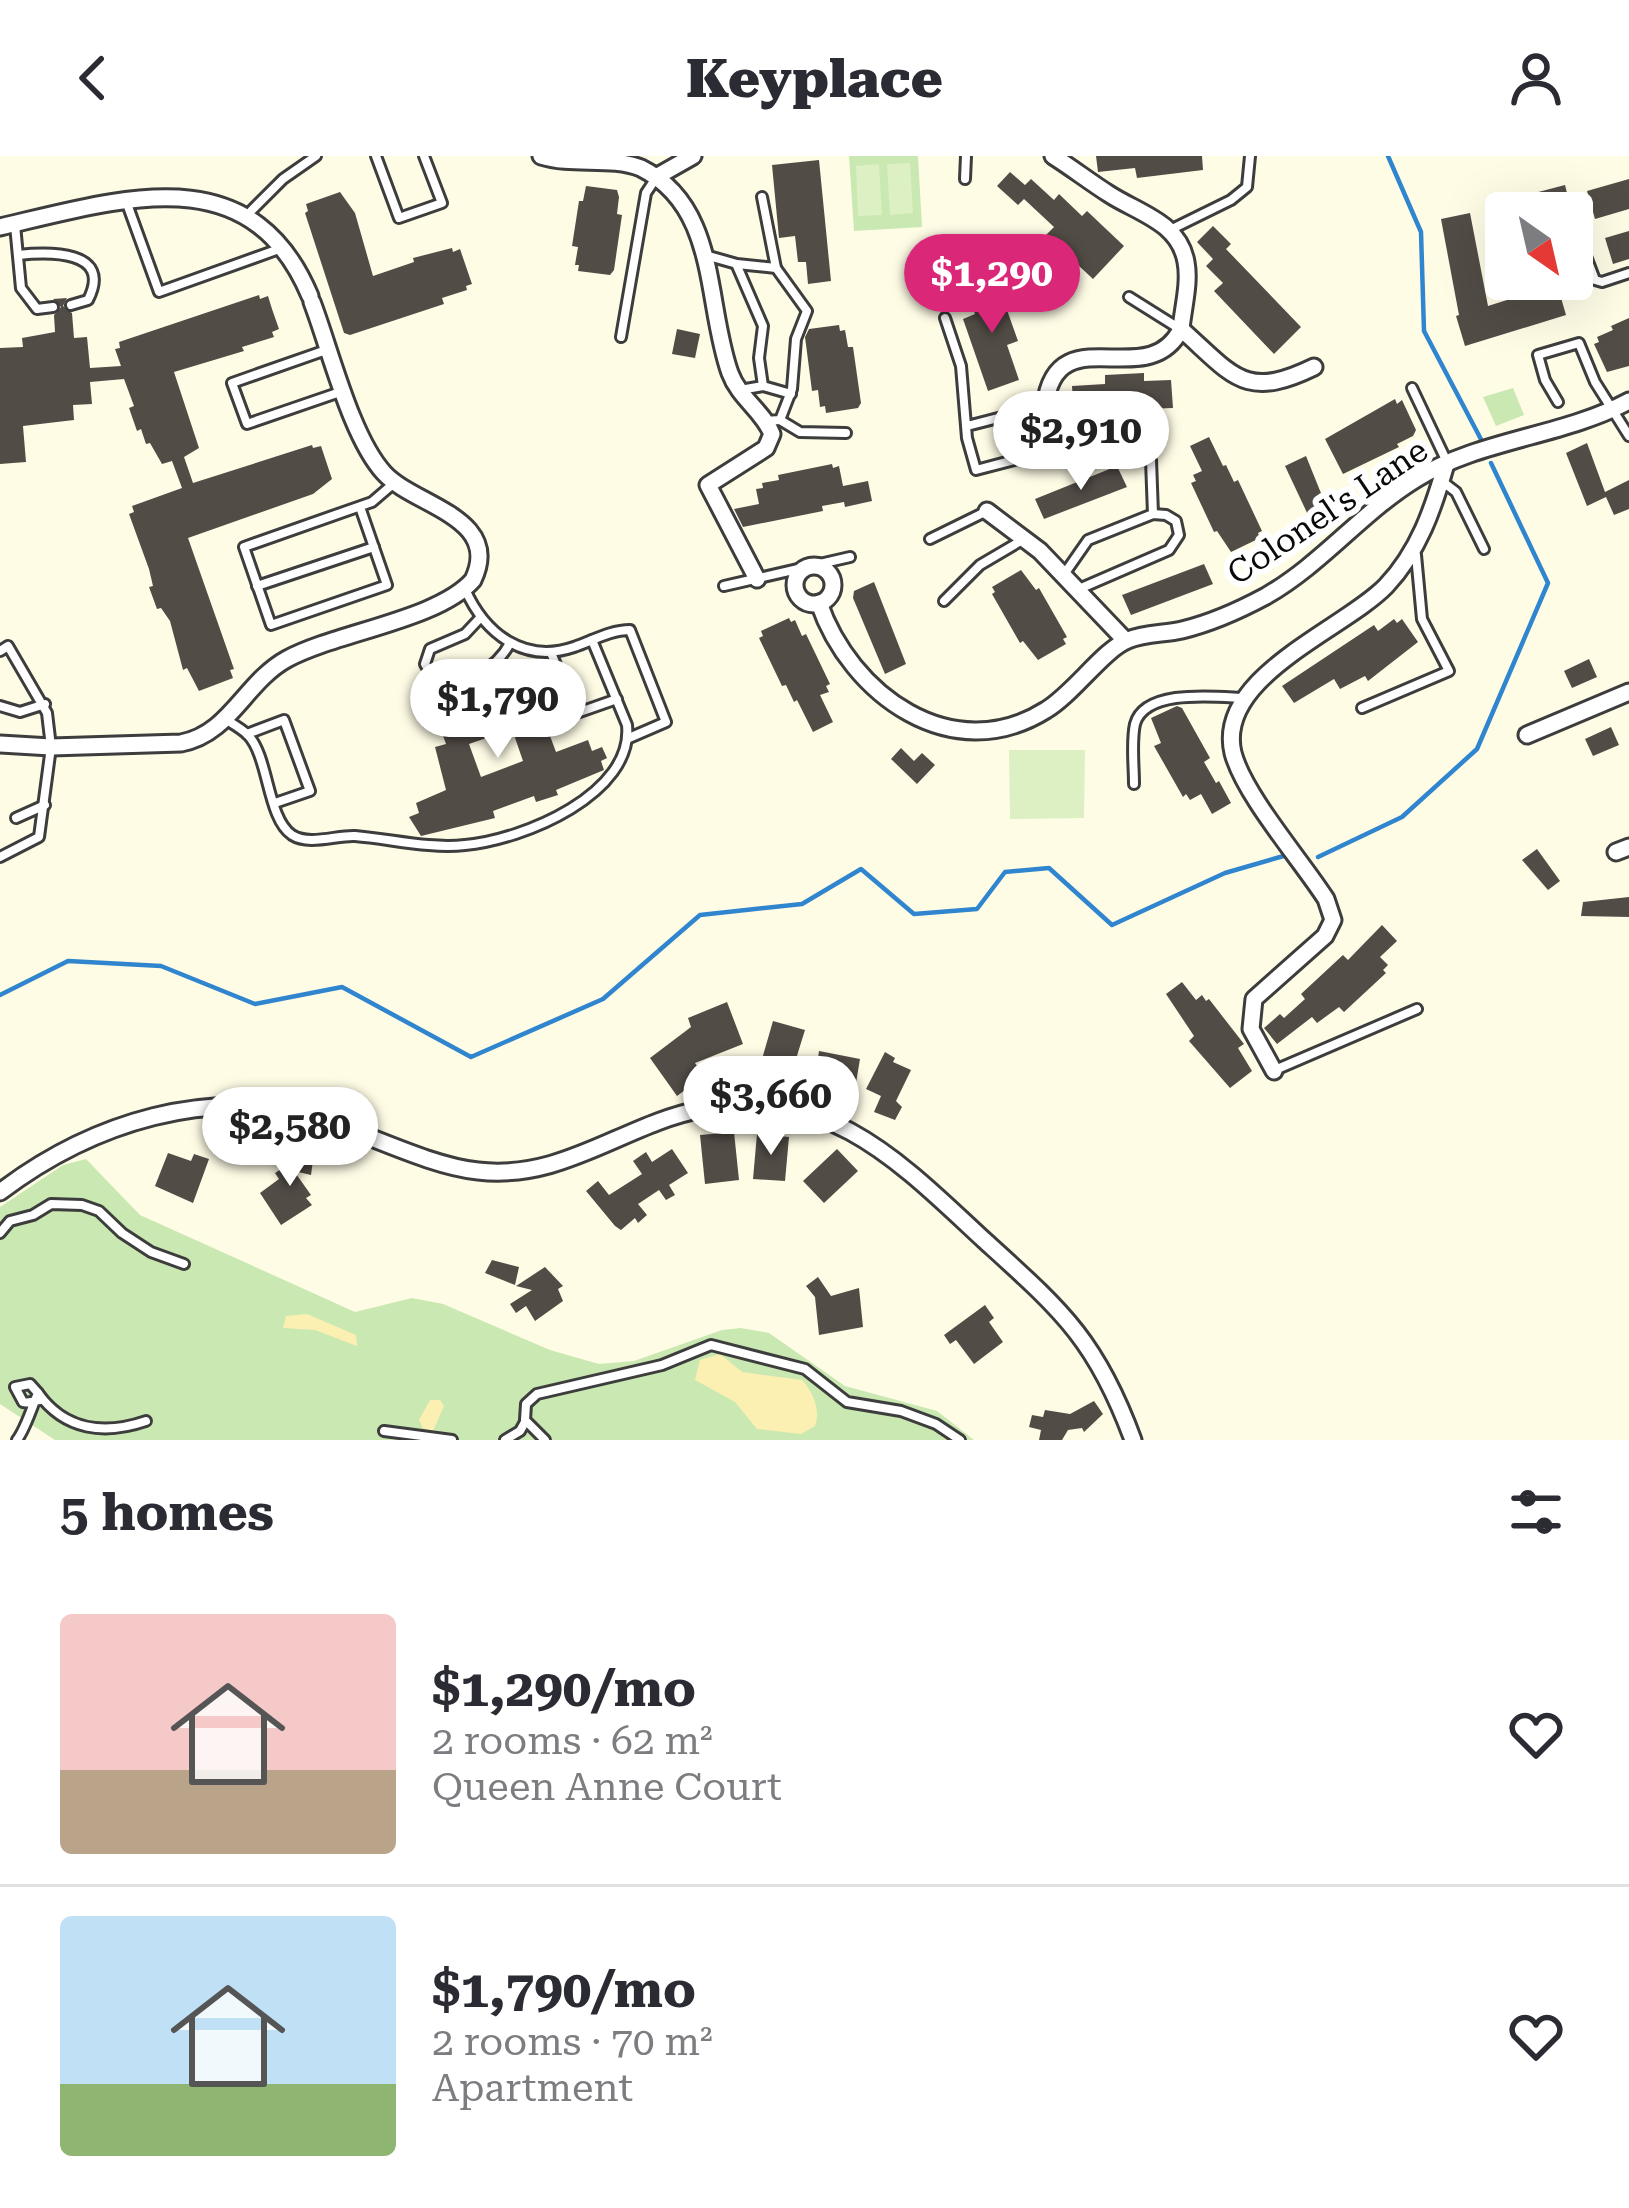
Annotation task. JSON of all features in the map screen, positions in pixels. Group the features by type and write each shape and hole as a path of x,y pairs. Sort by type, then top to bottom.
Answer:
{"street":[{"path":"541,156 622,161 656,177 687,207 704,254 729,368 739,390 772,420 766,448 708,485 757,578"},
{"path":"656,177 693,156"},
{"path":"1045,406 1049,384 1069,362 1101,356 1147,358 1163,352 1181,329 1186,260 1169,231 1150,214 1117,199 1053,156"},
{"path":"0,743 51,747 181,743 200,738 225,719 251,685 283,661 444,602 473,580 479,559 473,536 451,512 394,483 367,449 286,246 251,211 219,195 186,189 125,198 8,226"},
{"path":"1181,329 1245,381 1269,385 1315,367"},
{"name":"Colonel's Lane","path":"1125,640 1189,628 1263,597 1335,546 1413,480 1621,405"},
{"path":"1274,1071 1251,1029 1254,999 1324,936 1333,920 1326,899 1238,766 1231,736 1245,698 1275,667 1371,600 1398,573 1419,541 1445,469"},
{"path":"819,603 863,681 901,710 946,728 982,730 1032,719 1072,691 1125,640 1025,538 987,512"},
{"path":"809,567 821,567 832,581 830,593 819,603 803,600 796,590 799,573 809,567"},
{"path":"1527,735 1629,692"},
{"path":"0,1192 54,1154 101,1131 152,1116 236,1106 279,1108 318,1118 442,1164 512,1172 555,1166 699,1109 740,1104 798,1111 841,1125 884,1149 1041,1289 1091,1349 1133,1440"}],"lane":[{"path":"251,211 283,179 316,156"},
{"path":"376,156 399,218 442,203 424,156"},
{"path":"965,179 966,156"},
{"path":"1169,231 1247,187 1250,156"},
{"path":"621,337 646,193 656,177"},
{"path":"762,197 776,268 807,311 796,338 791,394 772,420 800,432 846,433"},
{"path":"125,198 159,292 286,246"},
{"path":"8,226 26,299 37,309 53,308"},
{"path":"18,255 51,252 81,260 89,269 92,291 88,299 71,305"},
{"path":"704,254 776,268"},
{"path":"737,264 763,326 759,370 763,386"},
{"path":"1593,275 1602,282 1629,273"},
{"path":"1129,297 1181,329"},
{"path":"945,318 961,366 967,426 976,470 1060,448 1045,406 967,426"},
{"path":"1558,402 1538,355 1575,343 1582,347 1595,382 1621,405 1629,436"},
{"path":"330,349 232,383 247,424 345,391"},
{"path":"739,390 763,386 791,394"},
{"path":"1412,388 1484,549"},
{"path":"1151,460 1154,514"},
{"path":"360,506 387,585 271,625 244,548 360,506 394,483"},
{"path":"930,539 987,512"},
{"path":"1064,576 1088,540 1154,514 1171,517 1179,527 1176,543 1169,550 1077,590"},
{"path":"944,601 980,565 1025,538"},
{"path":"1362,708 1449,671 1422,619 1415,560 1419,541"},
{"path":"257,586 374,547"},
{"path":"724,586 850,557"},
{"path":"465,589 480,618 510,643 551,653 630,630 666,722 629,738"},
{"path":"480,618 465,634 430,649 425,664 433,678 454,682 492,668 510,643"},
{"path":"225,719 247,734 286,829 300,839 350,836 460,846 485,842 566,814 617,770 629,738 592,640"},
{"path":"0,651 8,646 45,704 51,747 39,837 0,857"},
{"path":"551,653 577,713 617,698"},
{"path":"1134,784 1135,724 1151,706 1183,696 1245,698"},
{"path":"0,706 20,712 45,704"},
{"path":"247,734 284,720 310,791 275,802"},
{"path":"16,818 44,805"},
{"path":"1274,1071 1417,1009"},
{"path":"0,1233 10,1221 51,1204 82,1205 99,1211 151,1252 184,1264"},
{"path":"505,1440 520,1431 526,1404 537,1394 662,1365 711,1345 805,1369 847,1402 901,1411 961,1440"},
{"path":"17,1440 35,1401 98,1431 146,1421"},
{"path":"525,1420 545,1440"},
{"path":"385,1431 452,1440"}],"green space":[{"path":"849,156 918,156 922,227 854,231"},
{"path":"910,163 913,213 890,215 887,164"},
{"path":"879,164 882,215 858,216 856,166"},
{"path":"1513,388 1524,415 1496,426 1483,397"},
{"path":"1009,750 1085,750 1084,818 1010,819"},
{"path":"86,1159 140,1215 355,1312 412,1298 443,1304 550,1350 599,1364 634,1361 722,1330 769,1333 845,1386 937,1411 974,1440 55,1440 0,1404 0,1207 63,1165"}],"sand":[{"path":"307,1314 356,1335 357,1346 315,1330 283,1328 286,1316"},
{"path":"720,1354 742,1372 802,1380 815,1402 815,1426 801,1434 757,1429 735,1402 695,1380 700,1360"},
{"path":"430,1400 440,1400 444,1406 433,1431 423,1428 419,1420"}],"building":[{"path":"1096,156 1202,156 1203,170 1137,178 1135,168 1098,172"},
{"path":"819,160 831,281 808,284 806,262 798,262 795,236 779,238 772,165"},
{"path":"1010,172 1025,185 1031,179 1054,200 1059,194 1082,216 1087,211 1124,246 1093,279 1046,235 1054,227 1024,199 1018,205 997,186"},
{"path":"1629,179 1629,209 1595,219 1593,192 1587,191"},
{"path":"1565,185 1567,192 1538,192"},
{"path":"586,186 617,190 619,197 617,214 622,215 610,275 578,271 575,265 578,247 572,246"},
{"path":"340,192 355,213 373,276 414,262 413,258 452,248 453,252 460,249 472,284 442,298 444,304 344,333 305,213 306,204"},
{"path":"1470,213 1488,306 1507,300 1562,300 1566,315 1465,346 1441,219"},
{"path":"1213,226 1231,244 1226,249 1301,327 1274,354 1214,291 1223,283 1206,266 1213,259 1197,242"},
{"path":"1629,231 1629,259 1613,264 1605,238"},
{"path":"997,282 1018,341 1007,345 1019,380 988,391 963,319 975,314 967,293"},
{"path":"259,295 260,299 268,296 279,329 272,332 274,337 174,372 199,448 184,457 193,483 312,445 321,446 332,479 313,494 188,538 234,669 230,670 233,678 199,691 187,668 183,670 170,621 157,609 149,569 129,514 134,512 132,506 182,488 172,461 162,464 141,429 137,431 124,379 90,382 92,404 73,405 74,420 23,426 26,462 0,464 0,348 23,347 22,338 55,332 54,315 61,307 53,299 67,298 63,306 72,313 74,338 87,337 90,368 121,366 115,349 120,348 119,342"},
{"path":"1629,318 1629,366 1607,372 1594,344 1599,342 1597,337 1613,330 1611,326"},
{"path":"839,325 840,331 845,330 848,347 853,347 861,403 858,408 826,413 825,406 820,407 818,390 812,391 805,337 809,329"},
{"path":"677,329 700,334 695,358 672,354"},
{"path":"1144,373 1144,381 1171,380 1173,408 1145,409 1145,420 1074,418 1072,386 1105,384 1105,375"},
{"path":"1395,399 1397,404 1402,400 1416,430 1413,436 1343,474 1325,439"},
{"path":"1209,437 1223,466 1234,482 1238,480 1262,531 1260,538 1231,552 1214,532 1191,483 1196,481 1193,475 1202,471 1190,446"},
{"path":"1587,443 1605,492 1629,480 1629,509 1614,515 1606,497 1587,506 1566,453"},
{"path":"1306,456 1327,508 1309,517 1285,466"},
{"path":"839,466 843,486 868,481 872,501 822,506 823,511 743,527 734,509 759,504 756,489 763,488 762,483"},
{"path":"1117,466 1127,487 1044,519 1035,499"},
{"path":"1204,564 1213,584 1131,615 1122,595"},
{"path":"1021,570 1039,588 1067,637 1063,639 1066,644 1038,660 1020,643 992,594 992,587"},
{"path":"874,582 906,664 885,674 853,598 854,591"},
{"path":"789,618 795,620 802,636 806,634 830,684 826,686 829,692 820,695 833,722 813,732 797,700 782,686 759,638 761,631"},
{"path":"1394,619 1397,623 1402,619 1418,642 1368,681 1365,676 1340,689 1334,679 1294,703 1282,686 1374,625 1378,631"},
{"path":"1589,659 1597,677 1572,688 1564,671"},
{"path":"506,680 515,704 525,700 530,713 540,709 556,752 588,740 592,751 602,747 607,758 601,761 604,770 556,790 558,795 536,802 534,796 493,811 495,818 421,836 409,817 419,813 416,803 446,790 435,747 446,744 441,730 455,725 446,707 449,701 472,694 469,687 482,681 485,688","holes":["512,729 523,761 481,777 469,744"]},
{"path":"1177,706 1210,758 1204,762 1231,803 1212,814 1201,794 1190,800 1186,794 1183,797 1154,746 1161,743 1151,718"},
{"path":"1611,727 1619,745 1593,756 1585,739"},
{"path":"901,748 914,761 922,753 935,765 917,784 891,759"},
{"path":"1537,849 1560,881 1548,890 1522,860"},
{"path":"1629,897 1629,917 1581,916 1583,902"},
{"path":"1382,925 1397,941 1380,957 1388,965 1383,970 1386,973 1344,1012 1339,1007 1317,1023 1312,1017 1277,1044 1264,1028 1280,1014 1284,1018 1305,999 1301,994 1343,955 1348,960"},
{"path":"1182,982 1196,1000 1202,995 1209,999 1244,1044 1238,1048 1252,1071 1230,1088 1189,1041 1194,1036 1166,994"},
{"path":"727,1002 743,1044 695,1063 704,1076 677,1096 650,1058 691,1027 688,1018"},
{"path":"773,1021 805,1030 791,1075 760,1066"},
{"path":"819,1051 860,1059 856,1083 830,1083 828,1093 813,1090 812,1072 816,1073"},
{"path":"885,1052 895,1058 893,1062 911,1070 896,1101 902,1107 895,1120 874,1112 881,1096 866,1089"},
{"path":"734,1132 739,1180 705,1184 700,1135"},
{"path":"757,1134 789,1137 785,1181 753,1179"},
{"path":"300,1149 314,1153 311,1175 294,1171 311,1195 306,1198 312,1205 281,1225 260,1193 279,1179 275,1173 298,1158"},
{"path":"672,1149 688,1173 669,1185 675,1195 666,1200 659,1190 638,1204 647,1215 638,1223 635,1218 621,1230 615,1226 586,1191 598,1181 609,1195 642,1174 633,1161 646,1152 652,1162"},
{"path":"837,1149 858,1171 824,1203 803,1181"},
{"path":"168,1153 191,1161 194,1154 209,1159 193,1203 155,1186"},
{"path":"492,1260 519,1267 515,1285 485,1273"},
{"path":"545,1267 563,1286 558,1289 563,1301 535,1321 526,1306 516,1313 510,1304 532,1290 516,1286"},
{"path":"818,1277 831,1296 859,1288 863,1327 819,1335 815,1297 806,1286"},
{"path":"985,1305 994,1318 989,1322 1003,1342 974,1364 956,1340 950,1344 944,1335"},
{"path":"1094,1401 1103,1414 1084,1432 1082,1428 1068,1430 1062,1440 1039,1440 1041,1430 1029,1427 1032,1415 1043,1417 1045,1410 1070,1414"}],"waterway":[{"path":"1388,156 1421,232 1424,331 1484,445"},
{"path":"1318,857 1402,817 1477,749 1548,583 1491,463"},
{"path":"0,995 68,961 161,966 255,1004 342,987 471,1057 603,999 700,915 802,904 861,869 914,914 977,909 1005,872 1049,868 1112,925 1225,873 1287,855"}]}
